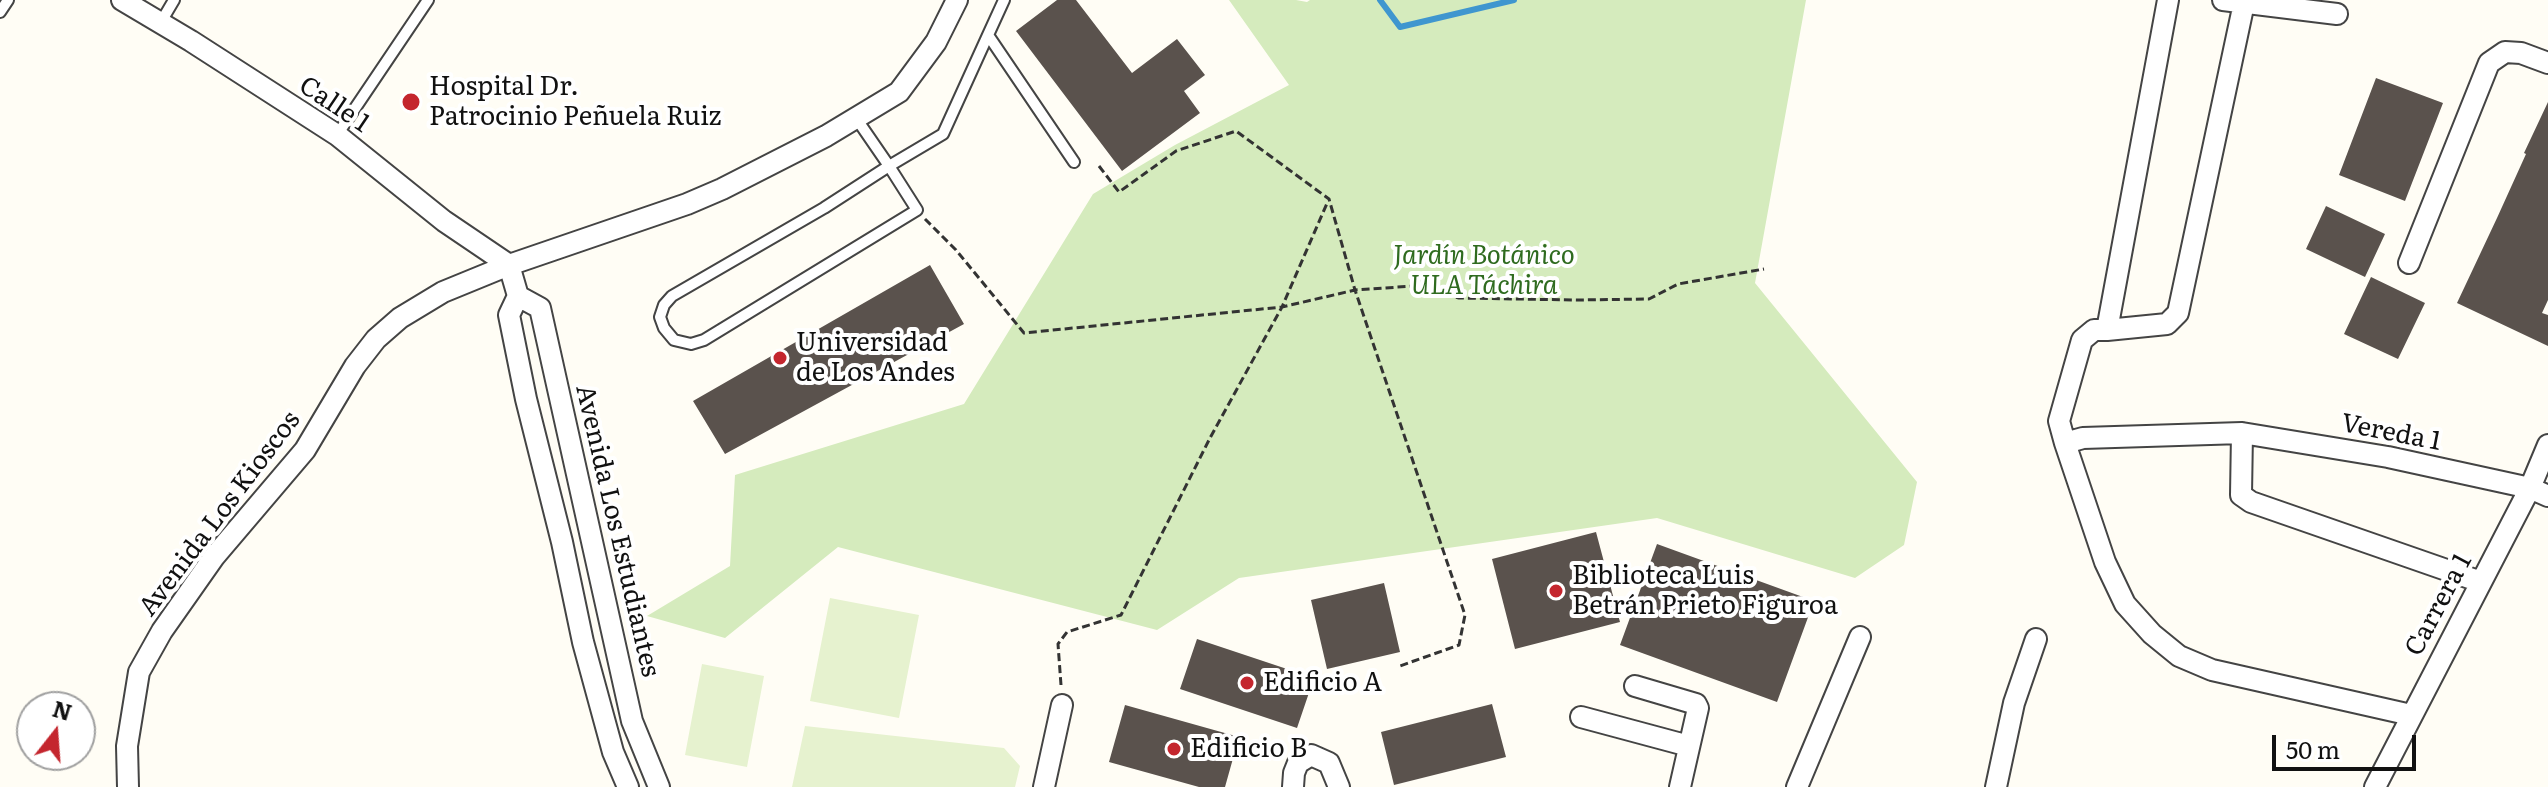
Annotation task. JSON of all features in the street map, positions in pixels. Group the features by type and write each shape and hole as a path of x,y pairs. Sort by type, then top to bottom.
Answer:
{"street":[{"name":"Avenida Los Kioscos","path":"128,787 127,746 139,672 162,631 214,557 305,450 355,366 376,339 400,318 443,292 509,265 687,204 722,189 856,118 899,92 936,42 957,0"},
{"path":"2107,330 2168,0"},
{"path":"2223,0 2337,14"},
{"name":"Calle 1","path":"125,1 337,135 444,221 509,265"},
{"path":"2244,3 2178,313 2167,324 2094,330 2082,340 2059,421 2105,562 2125,604 2152,634 2179,656 2212,670 2411,715"},
{"path":"2409,263 2489,63 2505,52 2521,53 2548,63"},
{"name":"Avenida Los Estudiantes","path":"509,265 518,296 509,315 526,399 583,642 613,752 628,787"},
{"name":"Avenida Los Estudiantes","path":"518,296 540,308 632,721 659,787"},
{"path":"2242,433 2241,495 2251,502 2481,582"},
{"name":"Vereda 1","path":"2065,443 2083,438 2242,433 2388,457 2539,492"},
{"name":"Carrera 1","path":"2375,787 2481,582 2539,492 2548,445"},
{"path":"1797,787 1860,637"},
{"path":"1996,787 2014,703 2036,639"},
{"path":"1635,686 1696,704 1698,713 1680,787"},
{"path":"1044,787 1062,705"},
{"path":"1581,717 1689,746"},
{"path":"1293,787 1298,763 1311,755 1329,763 1339,787"}],"lane":[{"path":"0,12 8,0"},
{"path":"161,22 174,0"},
{"path":"337,135 428,0"},
{"path":"856,118 889,166 917,210 704,340 691,344 674,340 660,317 664,305 672,296 824,208 889,166 943,134 1004,0"},
{"path":"988,35 1074,162"}],"path":[{"path":"1099,166 1119,192 1176,151 1236,131 1329,199 1355,290 1465,615 1459,645 1397,667"},
{"path":"1062,705 1058,644 1067,632 1121,615 1210,438 1282,307 1329,199"},
{"path":"917,210 956,250 1024,333 1282,307 1355,290 1414,286 1459,298 1649,299 1678,284 1764,269"}],"green space":[{"name":"Jardín Botánico ULA Táchira","path":"1229,0 1806,0 1755,283 1917,482 1904,545 1855,578 1657,518 1239,578 1157,630 838,547 725,638 647,616 730,566 735,475 964,404 1093,194 1175,145 1289,85"},
{"path":"830,598 919,615 899,718 810,701"},
{"path":"702,664 764,676 747,767 685,755"},
{"path":"805,726 1004,748 1020,766 1015,787 792,787"}],"building":[{"path":"1057,0 1076,0 1132,73 1177,39 1205,75 1184,91 1200,113 1122,171 1016,31"},
{"path":"2376,78 2443,103 2405,201 2339,175"},
{"path":"2548,102 2548,300 2542,313 2548,315 2548,346 2457,303"},
{"path":"2326,206 2385,234 2365,277 2306,249"},
{"path":"930,265 964,324 725,454 693,401"},
{"path":"2371,277 2425,303 2398,359 2344,334"},
{"name":"Biblioteca Luis Betrán Prieto Figuroa","path":"1596,532 1620,622 1515,649 1492,559"},
{"path":"1657,544 1814,601 1777,702 1620,645"},
{"path":"1384,583 1400,652 1327,669 1311,600"},
{"name":"Edificio A","path":"1197,639 1314,678 1297,728 1180,689"},
{"path":"1492,704 1506,757 1394,785 1381,732"},
{"name":"Edificio B","path":"1125,705 1239,737 1225,787 1199,787 1109,762"}],"waterway":[{"path":"1380,0 1400,27 1514,0"}],"place":[{"name":"Hospital Dr. Patrocinio Peñuela Ruiz","path":"411,102"},
{"name":"Universidad de Los Andes","path":"780,358"},
{"name":"Biblioteca Luis Betrán Prieto Figuroa","path":"1556,591"},
{"name":"Edificio A","path":"1247,683"},
{"name":"Edificio B","path":"1174,749"}]}
